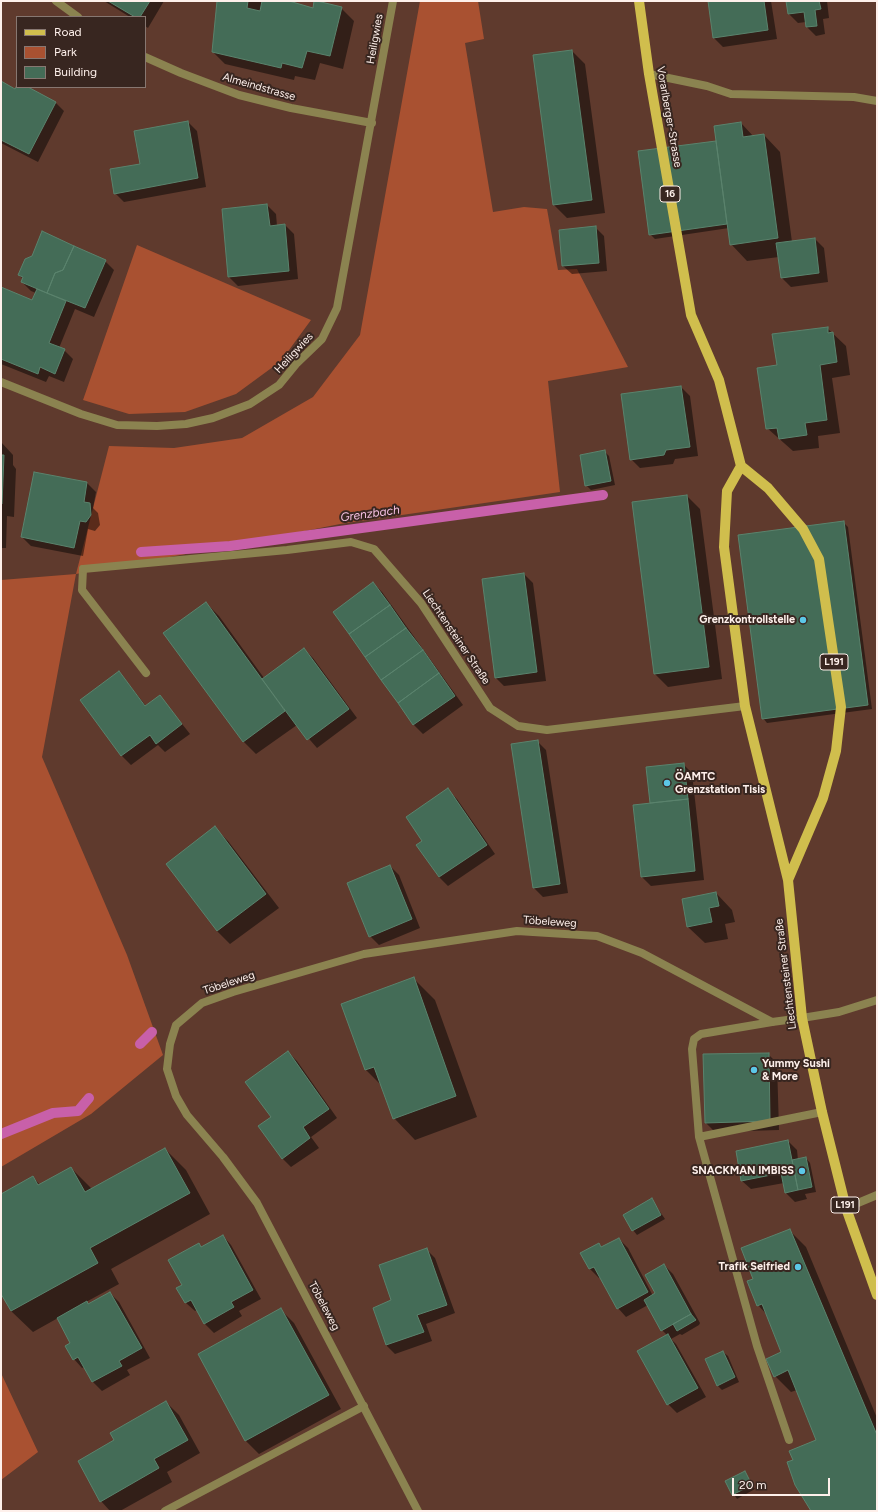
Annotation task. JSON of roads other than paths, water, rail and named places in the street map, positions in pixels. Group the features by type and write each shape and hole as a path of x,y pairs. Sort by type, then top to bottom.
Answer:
{"main road":[{"name":"Vorarlberger-Strasse","path":"639,1 649,74 691,315 719,380 741,466"},
{"name":"Liechtensteiner Straße","path":"788,880 823,798 836,752 841,707 819,559 803,529 768,488 741,466 727,490 724,547 745,706 788,880 802,1018 822,1112 846,1208 877,1295"}],"street":[{"path":"56,1 77,16"},
{"name":"Heiligwies","path":"1,382 81,414 117,425 157,426 186,424 213,418 250,404 279,385 297,363 322,339 337,308 372,123 393,1"},
{"name":"Almeindstrasse","path":"146,57 181,73 239,95 291,108 372,123"},
{"path":"649,74 707,86 731,94 854,97 877,101"},
{"name":"Liechtensteiner Straße","path":"146,673 82,590 83,570 287,550 351,542 374,549 421,603 490,708 518,726 547,730 745,706"},
{"name":"Töbeleweg","path":"418,1511 257,1203 223,1157 187,1115 176,1096 167,1069 170,1044 176,1025 202,1003 233,992 364,954 518,931 597,936 642,953 772,1022"},
{"path":"789,1440 757,1346 699,1137 692,1049 694,1039 708,1032 839,1012 877,1000"},
{"path":"699,1137 822,1112"},
{"path":"846,1208 877,1195"},
{"path":"165,1511 364,1406"}],"waterway":[{"name":"Grenzbach","path":"141,552 230,546 603,495"},
{"path":"140,1044 152,1032"},
{"path":"1,1134 53,1113 78,1111 89,1098"}],"place":[{"name":"Grenzkontrollstelle","path":"803,620"},
{"name":"ÖAMTC Grenzstation Tisis","path":"667,783"},
{"name":"Yummy Sushi & More","path":"754,1070"},
{"name":"SNACKMAN IMBISS","path":"802,1171"},
{"name":"Trafik Seifried","path":"798,1267"}]}
